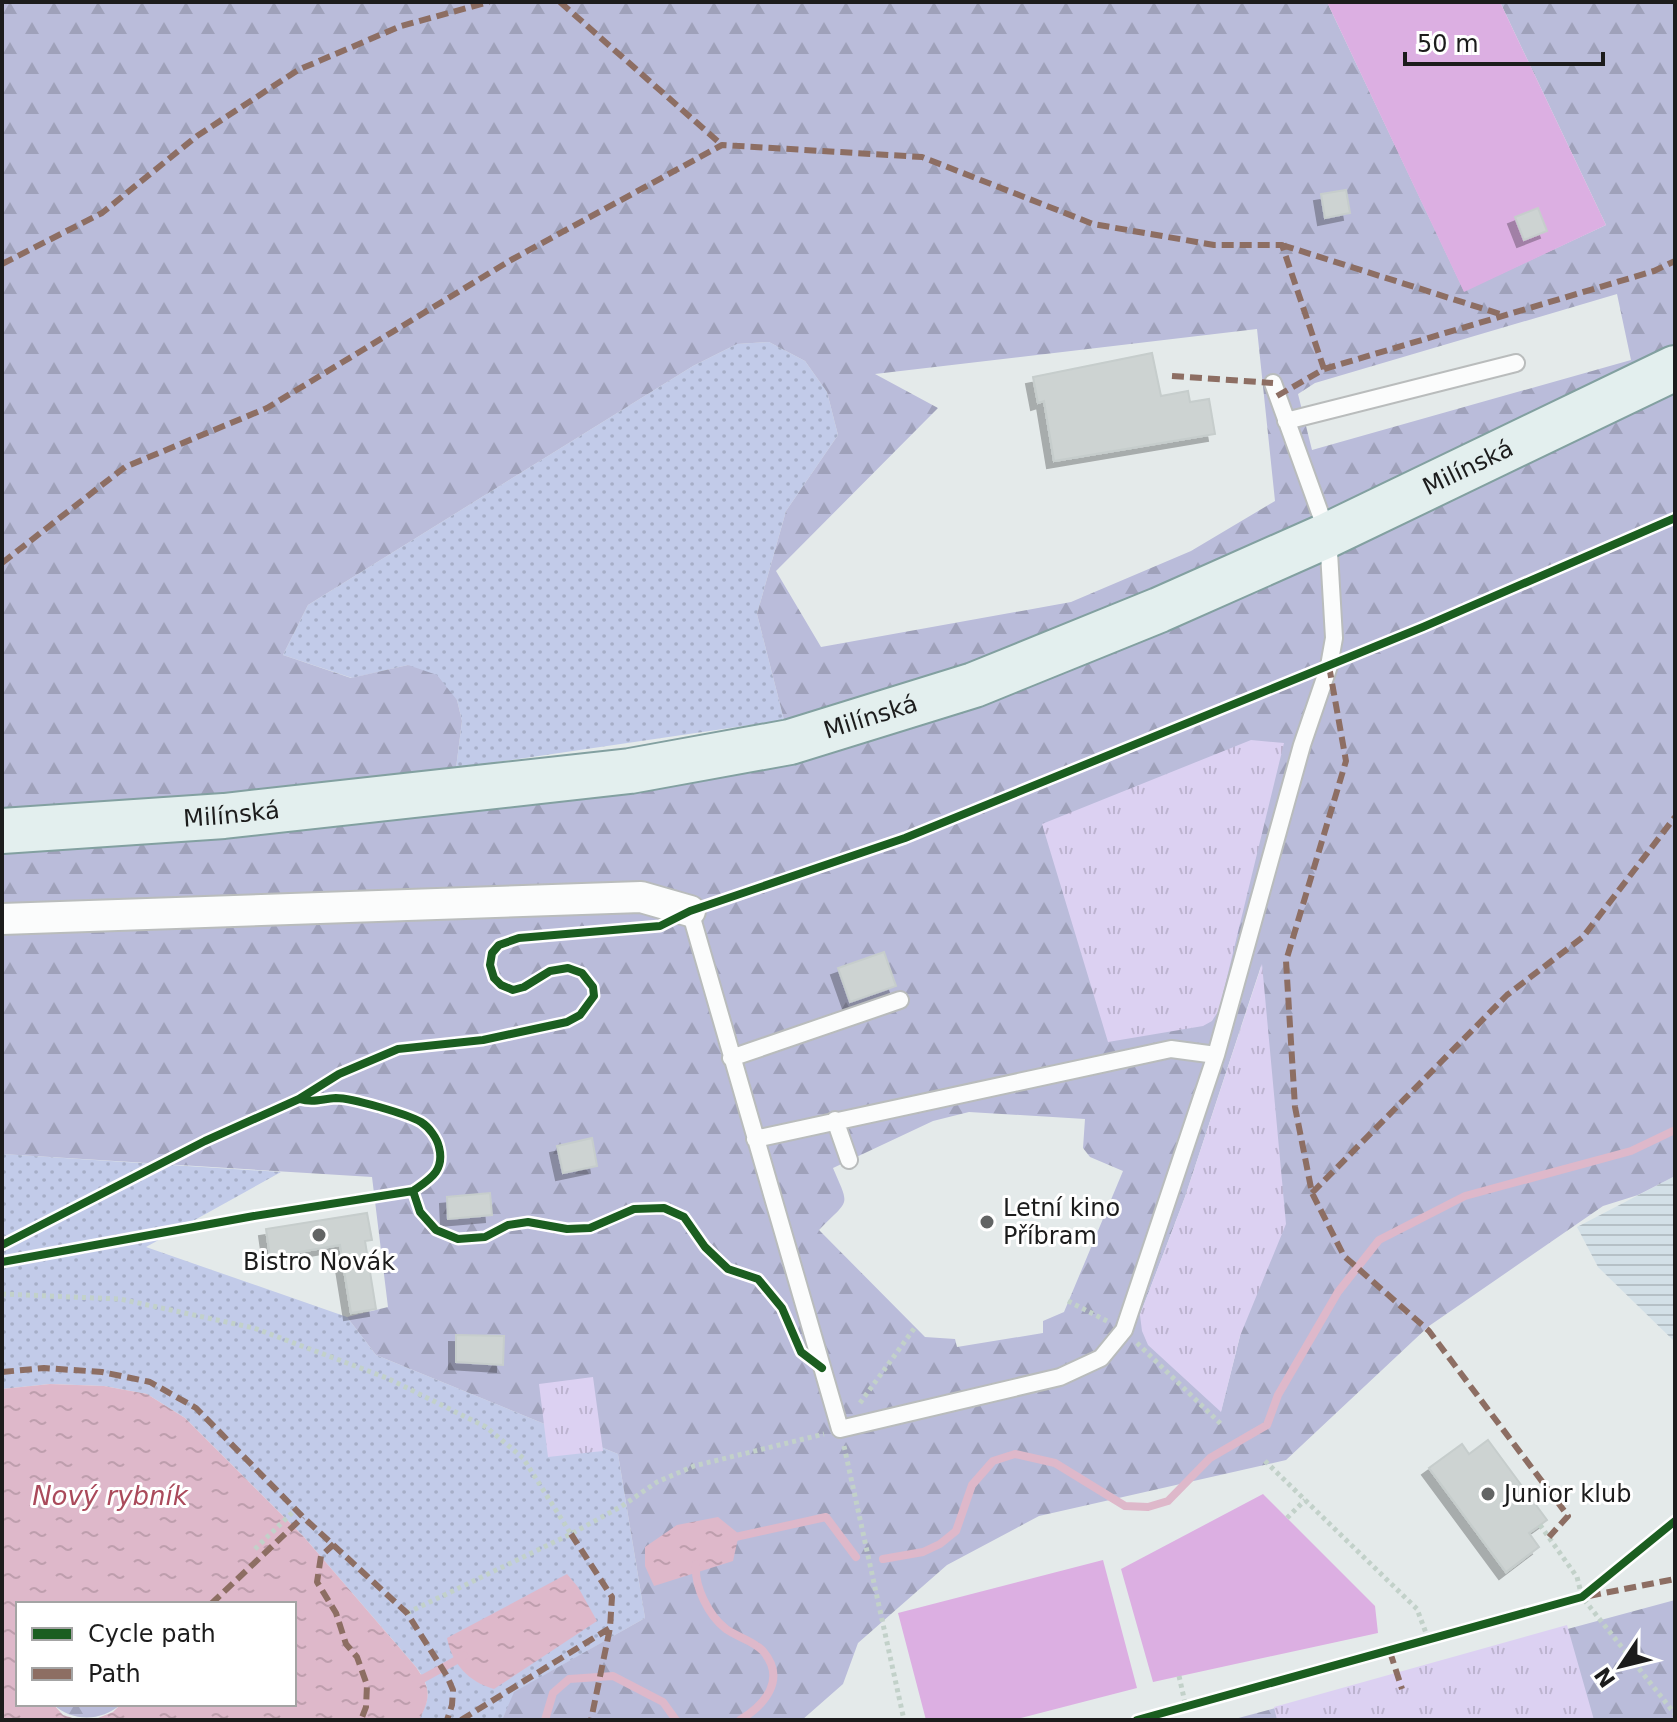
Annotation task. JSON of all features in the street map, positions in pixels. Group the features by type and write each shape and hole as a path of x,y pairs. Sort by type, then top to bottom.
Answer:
{"main road":[{"name":"Milínská","path":"2,831 224,816 630,771 790,742 974,685 1159,610 1328,535 1675,368"}],"street":[{"path":"2,919 641,897 690,911"}],"lane":[{"path":"1286,421 1516,363"},
{"path":"690,911 840,1429 1060,1377 1101,1358 1124,1330 1216,1055 1302,745 1329,666 1334,638 1328,535 1273,383"},
{"path":"731,1058 900,1000"},
{"path":"755,1139 1171,1049 1216,1055"},
{"path":"835,1120 849,1160"}],"path":[{"path":"2,1294 120,1299 254,1328 387,1378 474,1420 495,1434 523,1458 571,1534"},
{"path":"1068,1301 1124,1330 1223,1426"},
{"path":"407,1613 571,1534 622,1506 657,1482 694,1466 840,1429 916,1326"},
{"path":"840,1429 904,1720"},
{"path":"1265,1461 1417,1609 1429,1641"},
{"path":"1287,1518 1305,1500"},
{"path":"255,1549 296,1509"},
{"path":"1540,1525 1577,1577 1582,1597 1675,1714"},
{"path":"1566,1602 1582,1597 1593,1588"},
{"path":"1416,1645 1444,1637"},
{"path":"1179,1676 1186,1707"},
{"path":"1174,1710 1201,1703"}],"shaded area":[{"path":"1327,2 1500,2 1606,225 1464,292"},
{"path":"769,342 805,361 827,392 838,435 786,511 757,614 784,720 456,768 462,721 457,700 408,665 352,678 283,655 308,605 693,366 737,344"},
{"path":"2,1154 281,1172 146,1247 347,1317 376,1355 618,1454 645,1618 515,1692 502,1720 419,1720 428,1693 416,1667 304,1537 185,1418 147,1394 104,1386 50,1384 2,1389"},
{"path":"1675,1176 1675,1342 1598,1267 1577,1227"},
{"path":"1263,1494 1375,1606 1378,1633 1153,1682 1121,1569"},
{"path":"1103,1560 1137,1688 1013,1720 926,1720 898,1613"}],"green space":[{"path":"2,2 1327,2 1464,291 1606,225 1500,2 1675,2 1675,344 1326,511 1149,590 947,671 784,720 757,614 786,511 838,435 827,392 805,361 769,342 737,344 693,366 308,605 283,655 351,678 408,665 437,675 457,700 462,721 456,768 222,794 2,809","holes":["1617,294 1631,360 1312,450 1298,394 1315,383","1257,329 1275,501 1191,551 1071,602 821,647 776,571 938,408 875,374"]},
{"path":"1675,393 1675,1176 1638,1195 1603,1206 1429,1326 1286,1460 1039,1516 947,1565 858,1643 843,1684 802,1720 502,1720 514,1692 645,1618 618,1454 376,1355 347,1317 388,1307 372,1177 2,1154 2,853 226,838 633,793 795,763 981,706 1168,630 1338,555","holes":["1261,966 1240,1336 1221,1411 1140,1315 1185,1197","969,1112 1085,1119 1083,1148 1090,1157 1123,1171 1064,1312 1043,1321 1043,1333 957,1347 955,1339 925,1337 819,1230 844,1202 833,1168 933,1121"]},
{"path":"1251,740 1284,743 1219,1010 1212,1021 1203,1026 1108,1042 1042,824"},
{"path":"1262,964 1286,1224 1240,1336 1221,1412 1148,1345 1140,1315 1185,1197"},
{"path":"593,1377 603,1451 548,1457 539,1384"},
{"path":"1675,1600 1675,1720 1231,1720"},
{"path":"1567,1625 1594,1720 1277,1720 1274,1707"},
{"path":"56,1706 118,1706 105,1714 87,1718"}],"water":[{"name":"Nový rybník","path":"50,1384 104,1386 147,1394 185,1418 304,1537 416,1667 428,1693 419,1720 93,1720 113,1712 119,1706 296,1706 296,1602 16,1602 16,1706 55,1706 63,1715 79,1720 2,1720 2,1389"},
{"path":"718,1517 739,1534 733,1561 654,1586 645,1566 645,1547 677,1525"},
{"path":"567,1574 597,1621 494,1689 477,1682 463,1671 453,1656 447,1638"}],"building":[{"path":"1346,190 1350,213 1325,218 1321,194"},
{"path":"1538,208 1547,231 1524,240 1515,217"},
{"path":"1152,353 1161,396 1188,391 1190,402 1209,399 1215,434 1054,461 1044,401 1038,403 1033,377"},
{"path":"884,952 896,986 850,1002 838,968"},
{"path":"592,1138 597,1166 563,1173 557,1146"},
{"path":"490,1193 492,1215 448,1219 447,1197"},
{"name":"Bistro Novák","path":"367,1213 372,1240 365,1241 376,1309 351,1313 340,1245 270,1257 266,1229"},
{"path":"456,1335 504,1336 503,1365 456,1362"},
{"name":"Junior klub","path":"1488,1440 1547,1520 1529,1533 1539,1547 1506,1572 1429,1468 1462,1444 1469,1454"}],"waterway":[{"path":"883,1559 923,1552 940,1544 956,1531 972,1485 993,1461 1015,1454 1055,1463 1125,1506 1148,1507 1168,1501 1210,1458 1267,1425 1278,1395 1338,1292 1379,1240 1465,1196 1631,1151 1675,1130"},
{"path":"731,1538 826,1517 856,1557"},
{"path":"696,1564 700,1591 713,1616 726,1629 763,1651 773,1671 773,1681 765,1699 740,1720"},
{"path":"416,1680 464,1656"},
{"path":"545,1720 553,1693 569,1679 613,1676 663,1702 676,1720"}],"marked path":[{"path":"2,264 102,213 197,136 298,70 401,26 489,2"},
{"path":"560,2 722,145"},
{"path":"2,563 125,467 267,408 511,260 722,145 922,157 1093,224 1214,245 1282,245 1324,369"},
{"path":"1282,245 1503,315"},
{"path":"1277,396 1324,369 1654,271 1675,261"},
{"path":"1172,376 1273,383"},
{"path":"1329,666 1346,761 1286,961 1295,1107 1312,1193 1344,1256 1429,1331 1568,1516 1549,1537"},
{"path":"1312,1193 1507,995 1583,937 1675,817"},
{"path":"2,1372 44,1368 102,1372 150,1382 196,1408 303,1517 407,1613 453,1690 447,1720"},
{"path":"213,1602 303,1517"},
{"path":"571,1534 612,1597 610,1628 591,1720"},
{"path":"334,1544 321,1556 317,1582 336,1613 346,1644 357,1657 367,1685 366,1707 361,1720"},
{"path":"1589,1596 1675,1579"},
{"path":"461,1720 610,1628"},
{"path":"1390,1652 1402,1689"}],"cycle path":[{"path":"2,1245 205,1141 299,1099 339,1074 398,1049 483,1040 567,1022 580,1015 594,996 593,987 582,973 568,968 550,971 513,990 501,985 494,978 490,965 492,953 499,945 519,938 660,926 690,911 905,838 1423,627 1675,518"},
{"path":"2,1262 254,1216 413,1191 438,1168 438,1144 435,1136 421,1122 354,1101 299,1099"},
{"path":"413,1191 420,1212 436,1230 458,1239 485,1237 508,1225 528,1222 567,1229 590,1228 634,1209 664,1208 684,1217 705,1247 728,1269 758,1279 782,1308 801,1352 822,1368"},
{"path":"1137,1720 1582,1597 1675,1521"}],"place":[{"name":"Letní kino Příbram","path":"987,1222"},
{"name":"Bistro Novák","path":"319,1235"},
{"name":"Junior klub","path":"1488,1494"}]}
